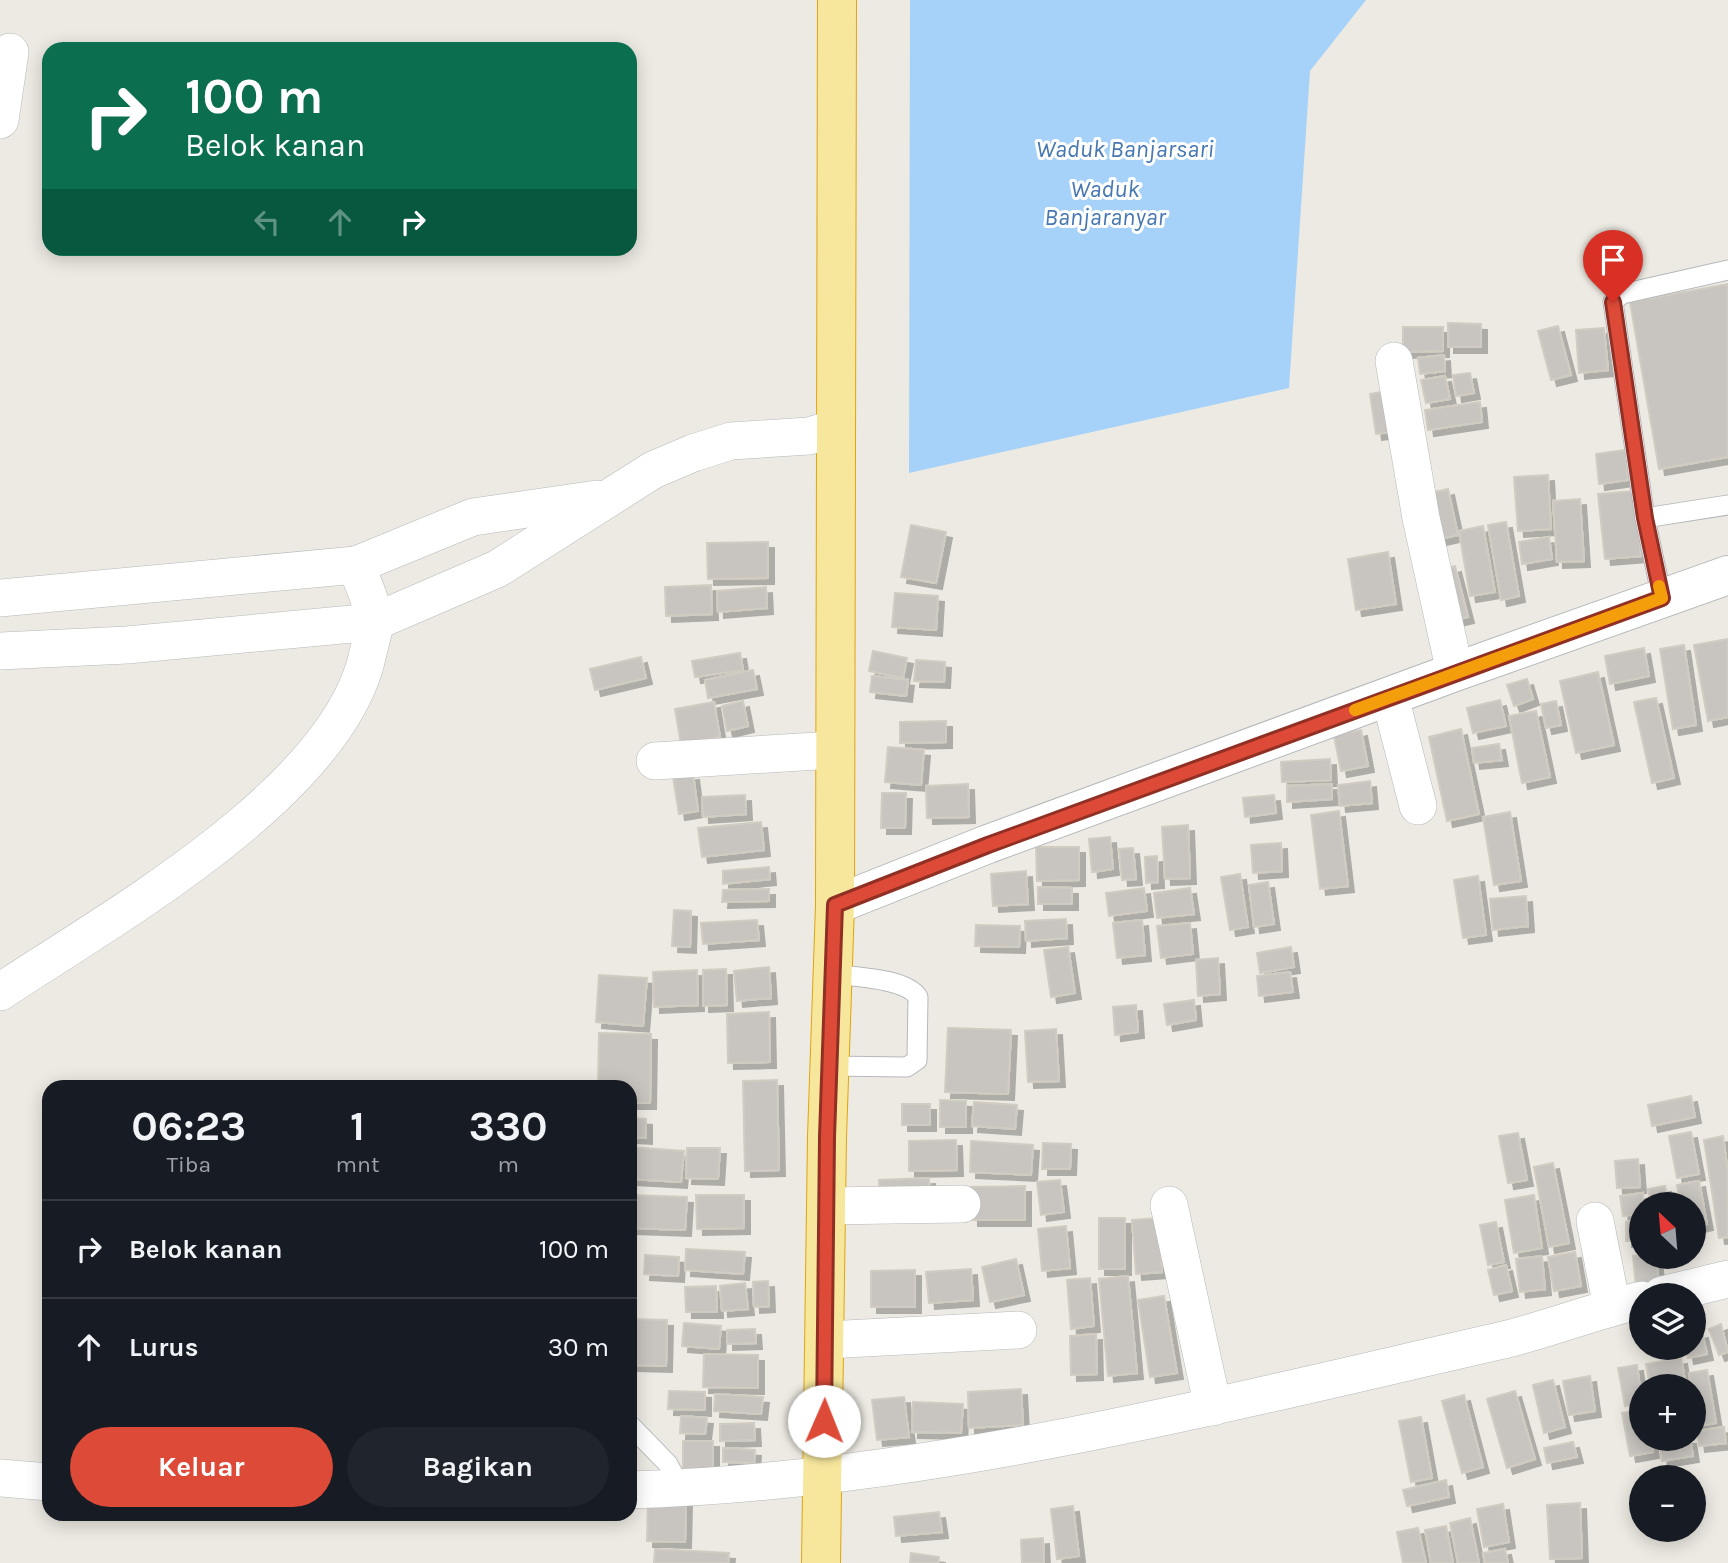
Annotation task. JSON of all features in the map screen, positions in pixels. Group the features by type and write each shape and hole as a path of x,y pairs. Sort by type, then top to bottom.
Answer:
{"highway":[{"path":"821,1563 827,1206 842,1066 847,976 835,905 833,750 822,432 837,0"}],"main road":[{"path":"835,905 988,845 1455,672 1728,575"}],"street":[{"path":"0,120 10,52"},
{"path":"1394,361 1421,518 1455,672"},
{"path":"0,651 127,645 374,622 497,569 653,470 693,453 731,441 822,432"},
{"path":"0,598 356,565 473,517 608,497"},
{"path":"473,517 497,569"},
{"path":"0,992 223,842 280,789 331,734 356,693 374,622 356,565"},
{"path":"124,587 127,645"},
{"path":"1390,697 1418,806"},
{"path":"655,761 833,750"},
{"path":"827,1206 962,1203"},
{"path":"1170,1205 1213,1406"},
{"path":"637,1490 681,1489 823,1475 961,1456 1213,1406 1501,1340 1627,1303 1595,1221"},
{"path":"1706,1284 1728,1279"},
{"path":"826,1340 1018,1330"},
{"path":"0,1478 42,1481"}],"lane":[{"path":"1662,598 1645,518 1613,302 1622,294 1728,270"},
{"path":"1645,518 1728,505"},
{"path":"842,1066 907,1067 917,1060 918,997 911,989 883,980 847,976"},
{"path":"637,1432 668,1464 681,1489"}],"water":[{"name":"Waduk Banjaranyar","path":"910,0 1366,0 1310,71 1289,388 909,473"}],"building":[{"path":"1728,284 1728,457 1659,469 1630,302"},
{"path":"1448,323 1481,324 1481,347 1448,347"},
{"path":"1558,326 1571,375 1551,380 1538,331"},
{"path":"1403,327 1443,327 1443,351 1403,352"},
{"path":"1604,328 1608,370 1579,373 1576,330"},
{"path":"1444,355 1445,371 1420,374 1418,358"},
{"path":"1470,373 1474,393 1456,396 1453,375"},
{"path":"1445,376 1450,399 1426,403 1421,380"},
{"path":"1387,391 1392,432 1376,434 1370,394"},
{"path":"1480,402 1482,422 1428,430 1425,410"},
{"path":"1625,450 1628,480 1599,484 1596,454"},
{"path":"1548,475 1551,529 1518,531 1514,477"},
{"path":"1448,489 1458,535 1436,540 1426,494"},
{"path":"1634,491 1641,556 1605,559 1598,494"},
{"path":"1580,499 1584,561 1557,562 1553,501"},
{"path":"1506,522 1519,596 1501,600 1488,525"},
{"path":"911,525 946,532 936,583 901,577"},
{"path":"1483,526 1495,592 1470,596 1459,531"},
{"path":"1549,537 1552,559 1522,564 1519,542"},
{"path":"768,542 768,578 708,579 707,543"},
{"path":"1388,552 1396,604 1356,610 1348,559"},
{"path":"1455,566 1468,617 1451,621 1438,571"},
{"path":"711,585 712,614 666,616 665,587"},
{"path":"766,587 767,608 718,612 717,591"},
{"path":"895,593 938,596 936,630 892,627"},
{"path":"1728,639 1728,717 1708,721 1694,645"},
{"path":"1684,645 1696,725 1673,729 1660,649"},
{"path":"1644,648 1649,676 1610,684 1605,656"},
{"path":"873,651 907,658 903,678 869,671"},
{"path":"740,653 743,670 695,677 692,661"},
{"path":"641,657 646,678 595,690 590,669"},
{"path":"916,660 945,662 944,682 914,681"},
{"path":"753,670 757,689 708,698 705,680"},
{"path":"1598,672 1614,745 1576,753 1560,681"},
{"path":"872,676 908,680 906,696 870,692"},
{"path":"1527,679 1533,699 1514,706 1507,685"},
{"path":"1656,698 1674,778 1652,783 1634,702"},
{"path":"1500,700 1506,726 1473,733 1467,708"},
{"path":"743,701 748,726 727,731 722,706"},
{"path":"1556,701 1561,725 1546,728 1541,704"},
{"path":"714,702 720,737 681,744 675,709"},
{"path":"1536,711 1550,777 1522,783 1509,716"},
{"path":"946,721 946,742 900,743 900,722"},
{"path":"1461,729 1479,814 1447,821 1429,737"},
{"path":"1361,730 1368,766 1341,771 1334,736"},
{"path":"1499,744 1502,760 1474,763 1472,748"},
{"path":"888,747 924,750 921,785 885,782"},
{"path":"1330,759 1331,780 1282,782 1281,762"},
{"path":"693,774 698,811 679,814 673,777"},
{"path":"1370,781 1372,803 1340,806 1338,785"},
{"path":"968,784 969,817 927,818 926,786"},
{"path":"1332,784 1332,799 1287,802 1287,786"},
{"path":"882,793 906,793 905,828 881,828"},
{"path":"745,795 746,814 703,817 702,797"},
{"path":"1274,795 1276,813 1245,817 1243,798"},
{"path":"1339,811 1348,886 1320,889 1311,815"},
{"path":"1510,812 1521,881 1494,885 1483,817"},
{"path":"761,822 764,850 702,857 698,828"},
{"path":"1188,825 1190,878 1165,879 1162,827"},
{"path":"1110,837 1113,869 1092,872 1089,839"},
{"path":"1281,843 1282,871 1253,873 1251,845"},
{"path":"1036,847 1079,847 1079,880 1037,881"},
{"path":"1133,848 1136,879 1122,880 1119,849"},
{"path":"1157,856 1158,882 1146,883 1145,857"},
{"path":"769,867 770,879 723,884 723,871"},
{"path":"1026,871 1028,904 993,906 991,874"},
{"path":"1240,874 1248,927 1230,930 1221,877"},
{"path":"1478,876 1486,935 1463,938 1454,880"},
{"path":"1268,882 1274,924 1254,927 1249,885"},
{"path":"1038,887 1072,888 1072,904 1038,904"},
{"path":"1144,888 1147,911 1109,916 1106,893"},
{"path":"1190,888 1194,914 1157,918 1154,893"},
{"path":"769,889 769,901 722,902 723,890"},
{"path":"1526,896 1528,926 1493,930 1490,899"},
{"path":"674,910 691,911 690,947 672,946"},
{"path":"1066,919 1067,938 1026,941 1025,921"},
{"path":"757,920 759,940 703,944 701,923"},
{"path":"1142,920 1145,955 1117,958 1113,923"},
{"path":"1190,923 1193,954 1161,958 1157,926"},
{"path":"976,925 1020,926 1019,947 975,946"},
{"path":"1068,947 1075,993 1051,997 1044,950"},
{"path":"1291,947 1294,967 1260,973 1257,953"},
{"path":"1218,958 1220,994 1198,996 1196,960"},
{"path":"769,967 771,998 737,1001 734,971"},
{"path":"726,969 727,1005 703,1006 703,970"},
{"path":"697,970 698,1005 654,1007 653,972"},
{"path":"1290,972 1293,992 1259,996 1257,976"},
{"path":"599,975 647,978 643,1026 596,1022"},
{"path":"1194,1000 1196,1020 1167,1025 1164,1004"},
{"path":"1136,1005 1138,1032 1115,1035 1113,1007"},
{"path":"769,1012 770,1062 728,1063 727,1014"},
{"path":"948,1028 1011,1030 1008,1094 945,1092"},
{"path":"1056,1029 1059,1081 1028,1082 1025,1031"},
{"path":"599,1033 651,1034 650,1103 637,1103 637,1080 598,1080"},
{"path":"777,1080 779,1170 745,1171 743,1081"},
{"path":"1691,1096 1695,1117 1652,1126 1648,1105"},
{"path":"940,1100 966,1101 966,1127 940,1127"},
{"path":"974,1102 1017,1105 1015,1129 972,1126"},
{"path":"902,1104 930,1104 930,1125 902,1125"},
{"path":"637,1118 646,1119 646,1138 637,1137"},
{"path":"1691,1132 1699,1174 1677,1178 1669,1136"},
{"path":"1518,1133 1527,1180 1508,1183 1499,1136"},
{"path":"1723,1136 1728,1174 1728,1237 1719,1238 1704,1140"},
{"path":"956,1140 957,1170 909,1171 909,1141"},
{"path":"971,1141 1033,1145 1031,1175 970,1172"},
{"path":"1043,1143 1071,1144 1070,1169 1042,1169"},
{"path":"637,1148 684,1151 681,1182 637,1179"},
{"path":"687,1148 720,1148 718,1179 686,1178"},
{"path":"1638,1159 1640,1187 1617,1188 1615,1161"},
{"path":"1553,1163 1569,1243 1549,1247 1534,1167"},
{"path":"929,1178 930,1200 880,1203 879,1180"},
{"path":"1060,1180 1064,1212 1041,1215 1037,1182"},
{"path":"1699,1181 1701,1192 1678,1192 1677,1185"},
{"path":"1025,1186 1025,1220 972,1220 971,1187"},
{"path":"1665,1186 1666,1192 1649,1192 1648,1189"},
{"path":"637,1195 687,1197 685,1230 637,1228"},
{"path":"696,1195 744,1195 744,1228 697,1229"},
{"path":"1534,1195 1542,1248 1514,1253 1505,1200"},
{"path":"1629,1195 1629,1215 1623,1216 1620,1196"},
{"path":"1099,1218 1125,1218 1125,1269 1099,1269"},
{"path":"1159,1218 1162,1272 1136,1274 1132,1220"},
{"path":"1496,1222 1504,1262 1488,1265 1480,1225"},
{"path":"1626,1222 1629,1222 1629,1241 1626,1241"},
{"path":"1066,1226 1070,1268 1042,1271 1038,1229"},
{"path":"686,1249 745,1252 743,1274 685,1270"},
{"path":"1575,1252 1581,1286 1554,1291 1548,1257"},
{"path":"645,1255 679,1257 678,1276 644,1274"},
{"path":"1542,1256 1545,1289 1520,1292 1516,1259"},
{"path":"1016,1259 1024,1295 990,1302 982,1267"},
{"path":"1506,1265 1512,1291 1494,1295 1488,1270"},
{"path":"971,1269 973,1300 929,1303 926,1272"},
{"path":"1634,1269 1657,1269 1659,1283 1636,1283"},
{"path":"915,1270 915,1307 871,1307 871,1271"},
{"path":"1128,1276 1137,1373 1108,1376 1099,1279"},
{"path":"1090,1278 1094,1326 1071,1329 1067,1280"},
{"path":"768,1281 769,1306 754,1307 753,1282"},
{"path":"745,1283 748,1309 722,1311 720,1286"},
{"path":"716,1286 717,1312 686,1312 685,1287"},
{"path":"1164,1296 1177,1373 1150,1377 1138,1300"},
{"path":"637,1319 667,1320 666,1366 637,1365"},
{"path":"684,1323 721,1326 719,1349 682,1346"},
{"path":"1721,1324 1728,1352 1719,1355 1709,1329"},
{"path":"755,1329 756,1343 727,1344 727,1330"},
{"path":"1096,1334 1097,1374 1071,1375 1070,1336"},
{"path":"704,1354 758,1355 758,1388 703,1387"},
{"path":"1681,1360 1684,1374 1648,1374 1646,1364"},
{"path":"1637,1365 1638,1374 1629,1374 1629,1405 1625,1406 1618,1368"},
{"path":"1707,1370 1716,1423 1706,1425 1706,1374 1689,1373"},
{"path":"1590,1376 1595,1411 1569,1415 1563,1381"},
{"path":"1553,1380 1565,1427 1544,1433 1533,1385"},
{"path":"1021,1389 1023,1425 969,1428 968,1392"},
{"path":"669,1391 705,1392 705,1410 668,1409"},
{"path":"1515,1391 1535,1459 1507,1468 1487,1399"},
{"path":"715,1394 763,1397 761,1414 714,1411"},
{"path":"1464,1395 1483,1467 1462,1473 1442,1401"},
{"path":"904,1397 909,1437 877,1440 872,1400"},
{"path":"913,1402 963,1404 961,1433 912,1432"},
{"path":"1629,1412 1629,1451 1622,1413"},
{"path":"681,1416 707,1418 705,1434 680,1433"},
{"path":"1421,1417 1432,1478 1411,1482 1399,1421"},
{"path":"754,1423 755,1440 720,1441 720,1424"},
{"path":"1724,1427 1726,1443 1706,1445 1706,1430"},
{"path":"683,1441 713,1441 713,1469 683,1469"},
{"path":"1573,1442 1577,1457 1547,1463 1544,1448"},
{"path":"723,1448 755,1450 754,1463 723,1462"},
{"path":"1629,1451 1653,1451 1653,1452 1630,1456"},
{"path":"1661,1451 1692,1451 1693,1456 1662,1461"},
{"path":"1446,1480 1449,1497 1407,1506 1403,1490"},
{"path":"648,1498 686,1499 685,1542 647,1541"},
{"path":"1580,1503 1582,1558 1550,1559 1547,1505"},
{"path":"1503,1504 1509,1542 1484,1547 1477,1509"},
{"path":"1073,1506 1079,1556 1057,1559 1051,1509"},
{"path":"939,1512 942,1532 896,1536 894,1517"},
{"path":"1470,1518 1479,1563 1458,1563 1450,1523"},
{"path":"1446,1526 1453,1563 1431,1563 1425,1530"},
{"path":"1418,1528 1426,1563 1403,1563 1397,1532"},
{"path":"1043,1538 1044,1563 1022,1563 1021,1540"},
{"path":"655,1549 729,1553 728,1563 654,1563"},
{"path":"1505,1549 1508,1563 1485,1563 1483,1553"},
{"path":"911,1553 939,1557 938,1563 910,1563"}],"slow traffic":[{"path":"1355,710 1662,598 1659,586"}],"route":[{"path":"824,1421 827,1137 835,905 988,845 1662,598 1645,518 1613,302"}],"water label":[{"name":"Waduk Banjarsari","path":"1125,149"}]}
